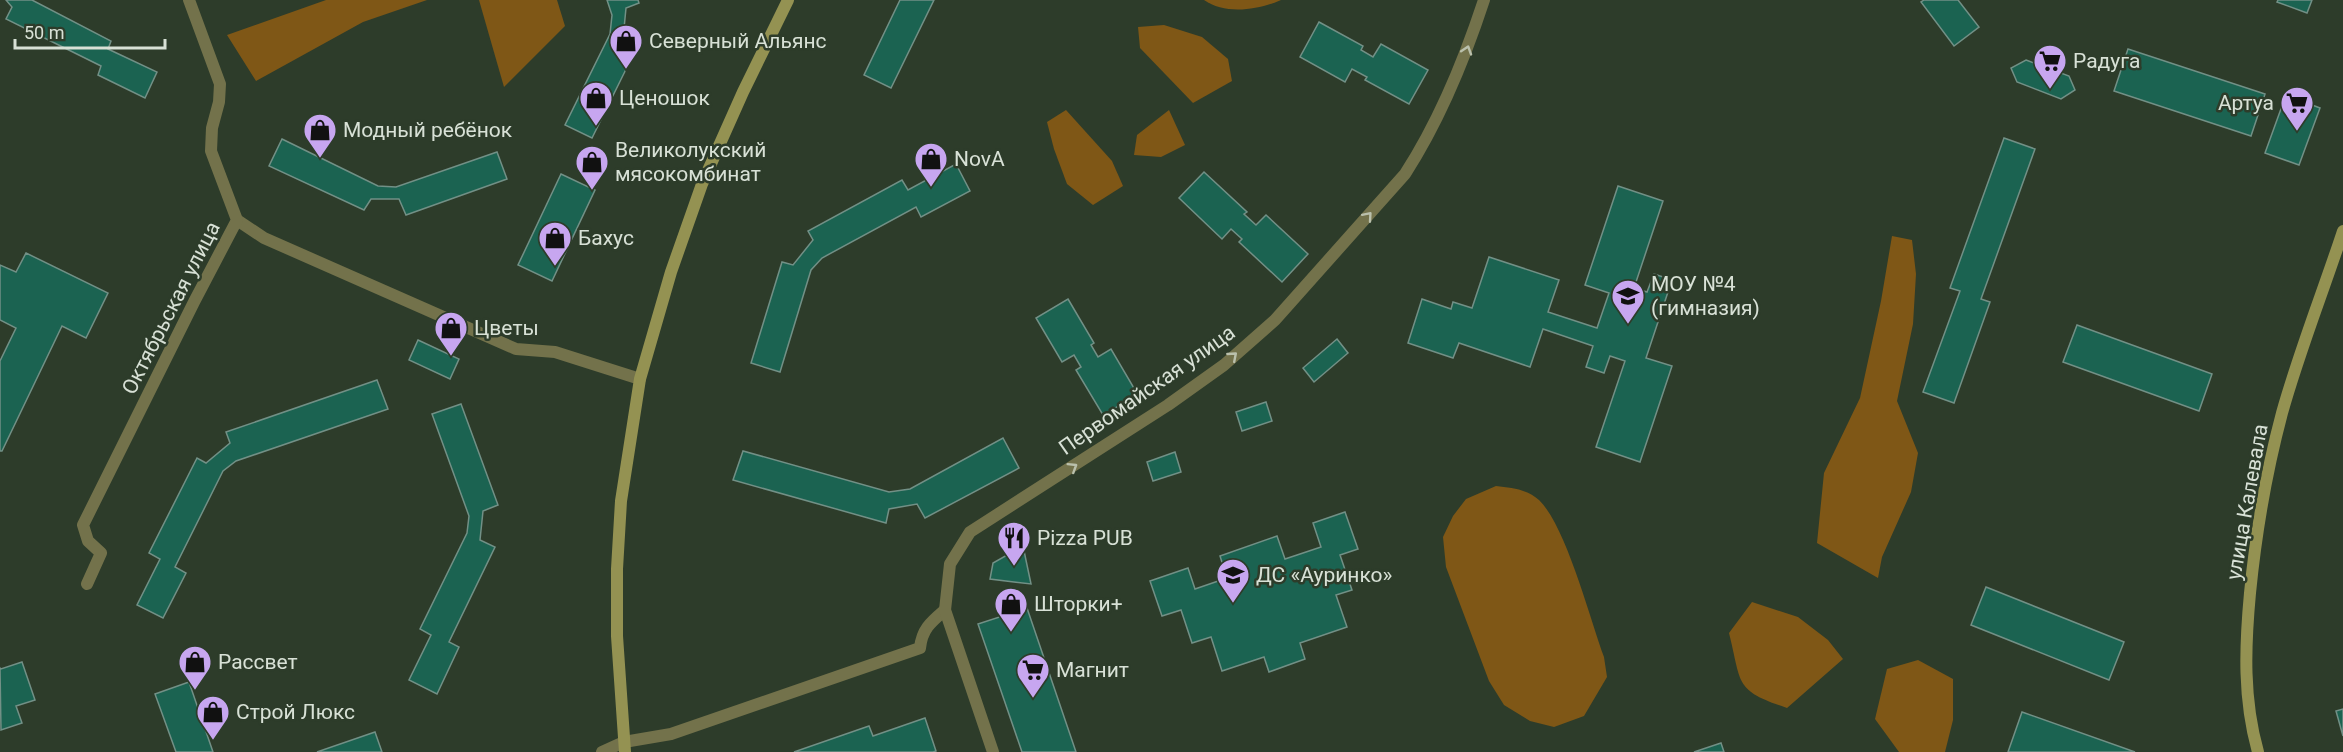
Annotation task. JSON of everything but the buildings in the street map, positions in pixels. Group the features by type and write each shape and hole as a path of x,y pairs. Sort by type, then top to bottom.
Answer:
{"main road":[{"path":"625,747 617,636 617,569 621,501 640,379 671,273 702,184 743,92 788,0"},
{"name":"улица Калевала","path":"2258,752 2246,690 2246,640 2254,550 2267,475 2283,411 2343,231"}],"street":[{"name":"Октябрьская улица","path":"87,584 101,553 88,541 83,525 237,220 211,151 212,128 219,102 220,84 189,0"},
{"name":"Первомайская улица","path":"993,752 945,610 950,564 970,532 1168,405 1224,365 1275,320 1405,174 1421,148 1464,59 1484,0"},
{"path":"237,220 264,238 516,349 555,352 640,379"},
{"path":"602,752 671,734 920,648 922,634 929,622 945,610"}],"shaded area":[{"path":"326,0 427,0 363,22 256,81 227,35"},
{"path":"479,0 557,0 565,26 504,87"},
{"path":"1204,0 1281,0 1252,8 1232,9 1212,5"},
{"path":"1164,25 1202,37 1228,59 1232,81 1193,103 1140,48 1138,27"},
{"path":"1066,110 1112,161 1123,186 1093,205 1067,184 1054,149 1047,122"},
{"path":"1169,110 1185,145 1161,157 1134,155 1137,135"},
{"path":"1892,236 1912,240 1916,274 1913,324 1897,401 1918,453 1911,492 1882,557 1878,578 1817,543 1824,473 1860,398 1881,301"},
{"path":"1496,486 1529,493 1539,500 1549,513 1568,551 1604,657 1607,677 1584,716 1554,727 1530,721 1504,705 1489,681 1446,567 1443,537 1453,516 1466,499"},
{"path":"1752,602 1798,617 1828,640 1843,659 1787,708 1757,696 1743,683 1739,675 1729,633"},
{"path":"1918,660 1953,679 1953,720 1945,752 1899,752 1875,719 1887,669"}],"place":[{"name":"Северный Альянс","path":"626,70"},
{"name":"Радуга","path":"2050,90"},
{"name":"Ценошок","path":"596,127"},
{"name":"Артуа","path":"2297,132"},
{"name":"Модный ребёнок","path":"320,159"},
{"name":"NovA","path":"931,188"},
{"name":"Великолукский мясокомбинат","path":"592,191"},
{"name":"Бахус","path":"555,267"},
{"name":"МОУ №4 (гимназия)","path":"1628,325"},
{"name":"Цветы","path":"451,357"},
{"name":"Pizza PUB","path":"1014,567"},
{"name":"ДС «Ауринко»","path":"1233,604"},
{"name":"Шторки+","path":"1011,633"},
{"name":"Рассвет","path":"195,691"},
{"name":"Магнит","path":"1033,699"},
{"name":"Строй Люкс","path":"213,741"}]}
